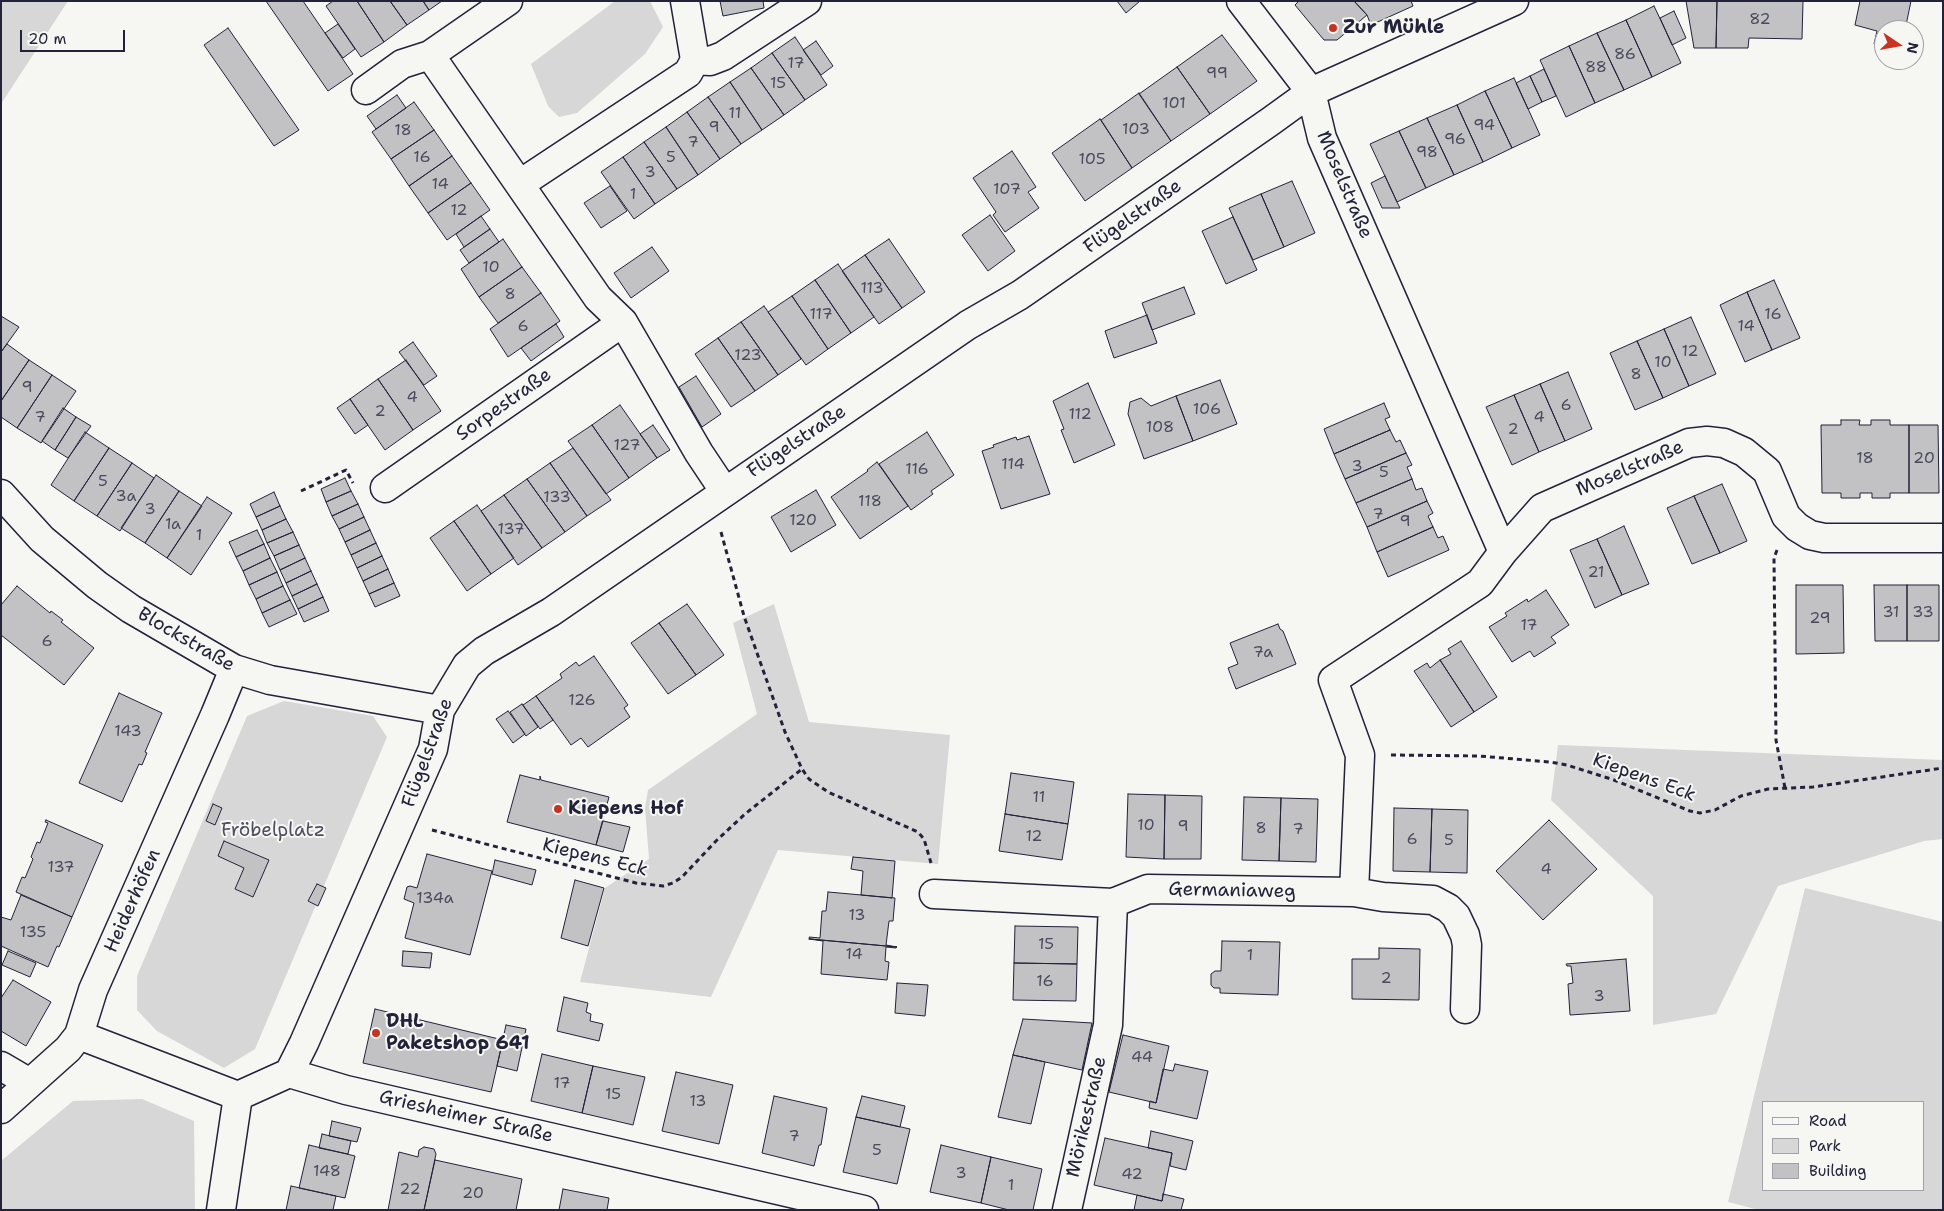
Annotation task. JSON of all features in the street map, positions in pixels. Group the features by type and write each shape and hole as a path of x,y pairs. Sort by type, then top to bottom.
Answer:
{"street":[{"path":"366,90 402,64 430,55 508,1"},
{"path":"520,184 684,76 696,60 685,1"},
{"path":"696,60 710,61 728,53 807,1"},
{"path":"1241,1 1311,92"},
{"name":"Flügelstraße","path":"289,1073 304,1043 433,749 440,710 467,665 484,652 551,612 968,325 1020,295 1271,122 1311,92 1514,1"},
{"path":"430,55 598,298 622,322 699,453 718,496"},
{"name":"Moselstraße","path":"1311,92 1322,138 1503,552"},
{"name":"Sorpestraße","path":"385,488 622,322"},
{"name":"Moselstraße","path":"1360,755 1333,680 1480,583 1503,552 1542,508 1689,443 1707,441 1724,443 1744,452 1767,471 1786,516 1797,528 1810,535 1824,538 1943,538"},
{"name":"Blockstraße","path":"1,494 42,539 97,585 131,609 234,669 270,680 440,710"},
{"name":"Heiderhöfen","path":"1,1109 68,1050 80,1035 93,990 216,715 234,669"},
{"path":"1354,892 1360,755"},
{"name":"Germaniaweg","path":"934,894 1113,903 1148,889 1354,892 1383,897 1433,900 1448,908 1461,925 1466,945 1465,1009"},
{"name":"Mörikestraße","path":"1066,1210 1108,1025 1113,903"},
{"path":"80,1035 238,1096 289,1073"},
{"path":"1,1066 30,1083"},
{"name":"Griesheimer Straße","path":"289,1073 346,1090 864,1210"},
{"path":"221,1210 238,1096"}],"path":[{"path":"301,491 346,470 359,493 385,488"},
{"path":"718,496 753,642 785,732 802,769 809,780 828,792 918,832 924,839 928,849 934,894"},
{"path":"1785,788 1776,740 1774,558 1786,516"},
{"name":"Kiepens Eck","path":"1360,755 1479,756 1550,762 1588,771 1690,811 1700,813 1715,810 1740,796 1768,789 1813,787 1943,768"},
{"name":"Kiepens Eck","path":"402,822 636,883 662,886 673,884 682,877 745,814 802,769"}],"green space":[{"path":"1,1 68,1 1,104"},
{"path":"615,1 650,1 663,27 645,54 577,113 559,117 548,106 531,64"},
{"path":"774,604 809,722 950,735 938,864 778,850 711,997 580,982 605,888 649,859 645,808 648,790 757,714 733,623"},
{"name":"Fröbelplatz","path":"284,701 373,716 387,737 255,1049 224,1068 157,1031 137,1010 137,976 247,716"},
{"path":"1558,745 1943,760 1943,839 1924,841 1778,886 1716,1014 1653,1025 1653,896 1551,800"},
{"path":"1805,888 1943,922 1943,1210 1759,1210 1728,1202"},
{"path":"142,1099 194,1121 195,1210 1,1210 1,1161 73,1101"}],"building":[{"path":"266,1 303,1 353,74 328,91"},
{"path":"333,1 357,1 384,42 361,57 326,6"},
{"path":"357,1 390,1 407,25 384,42"},
{"path":"390,1 423,1 429,10 407,25"},
{"path":"423,1 442,1 429,10"},
{"path":"720,1 763,1 764,8 723,16"},
{"path":"1117,1 1140,1 1126,13"},
{"name":"Zur Mühle","path":"1299,1 1354,1 1367,15 1337,40 1324,40 1295,5"},
{"path":"1354,1 1411,1 1413,6 1371,25 1367,15"},
{"path":"1686,1 1717,1 1716,48 1694,48"},
{"path":"1717,1 1803,1 1802,39 1749,38 1748,48 1716,48"},
{"path":"1860,1 1911,1 1907,20 1874,20 1874,30 1855,25"},
{"path":"1654,6 1681,63 1652,77 1626,20"},
{"path":"1674,11 1686,38 1672,45 1660,18"},
{"path":"1626,20 1652,77 1624,90 1597,33"},
{"path":"338,24 355,49 343,58 325,33"},
{"path":"228,28 299,130 274,146 204,45"},
{"path":"1597,33 1624,90 1595,103 1569,46"},
{"path":"1222,35 1257,81 1210,114 1177,67"},
{"path":"795,37 827,85 805,100 772,53"},
{"path":"816,41 833,66 821,75 803,50"},
{"path":"1569,46 1595,103 1566,117 1540,60"},
{"path":"772,53 805,100 784,115 751,68"},
{"path":"1177,67 1210,114 1171,141 1139,94"},
{"path":"751,68 784,115 762,130 730,82"},
{"path":"1544,69 1556,96 1542,102 1530,76"},
{"path":"1530,76 1542,102 1528,109 1516,83"},
{"path":"1514,78 1540,135 1512,148 1485,91"},
{"path":"730,82 762,130 741,144 708,97"},
{"path":"1485,91 1512,148 1483,162 1457,105"},
{"path":"1139,93 1171,141 1132,168 1101,120"},
{"path":"397,95 406,108 376,129 367,116"},
{"path":"708,97 741,144 720,159 687,112"},
{"path":"414,102 434,130 391,159 372,132"},
{"path":"1457,105 1483,162 1454,175 1427,118"},
{"path":"687,112 720,159 698,175 666,127"},
{"path":"1427,118 1454,175 1426,188 1399,131"},
{"path":"1100,119 1132,168 1085,201 1052,153"},
{"path":"666,127 698,175 677,189 644,142"},
{"path":"434,130 452,156 409,186 391,159"},
{"path":"1399,131 1426,188 1397,202 1370,144"},
{"path":"644,142 677,189 655,204 623,157"},
{"path":"1012,151 1036,187 1028,192 1039,208 1005,232 993,215 996,212 973,178"},
{"path":"452,156 471,183 428,213 409,186"},
{"path":"623,157 655,204 634,219 601,172"},
{"path":"1385,176 1400,208 1382,208 1371,183"},
{"path":"1292,181 1315,233 1284,247 1261,194"},
{"path":"471,183 490,210 447,240 428,213"},
{"path":"610,186 627,211 601,228 584,203"},
{"path":"1261,194 1284,247 1253,260 1229,208"},
{"path":"990,215 1015,251 988,271 962,235"},
{"path":"481,216 490,229 464,247 456,234"},
{"path":"1233,217 1257,270 1226,284 1202,231"},
{"path":"490,229 499,242 469,263 460,250"},
{"path":"503,239 522,267 479,297 461,269"},
{"path":"889,239 925,292 902,308 865,255"},
{"path":"652,247 669,271 631,298 614,273"},
{"path":"865,255 902,308 879,324 842,271"},
{"path":"838,264 874,317 851,333 815,280"},
{"path":"522,267 541,293 498,323 479,297"},
{"path":"815,280 851,333 828,349 792,296"},
{"path":"1774,280 1800,338 1772,350 1747,292"},
{"path":"1184,287 1195,314 1152,330 1142,303"},
{"path":"1747,292 1772,350 1745,362 1720,305"},
{"path":"541,293 560,321 508,357 490,329"},
{"path":"792,296 828,349 806,365 768,312"},
{"path":"764,306 801,359 778,375 741,322"},
{"path":"1147,315 1157,343 1114,358 1105,331"},
{"path":"1,316 19,327 1,352"},
{"path":"1691,317 1716,374 1689,386 1664,329"},
{"path":"741,322 778,375 755,391 718,338"},
{"path":"556,324 564,337 531,361 521,348"},
{"path":"1664,329 1689,386 1663,398 1637,341"},
{"path":"718,338 755,391 731,407 695,354"},
{"path":"1637,341 1663,398 1635,410 1610,353"},
{"path":"413,342 437,376 424,385 399,352"},
{"path":"7,344 29,360 1,401 1,352"},
{"path":"29,360 52,375 17,428 1,417 1,401"},
{"path":"406,360 441,411 413,430 378,379"},
{"path":"1568,372 1592,429 1565,441 1540,384"},
{"path":"52,375 76,391 41,443 17,428"},
{"path":"696,376 721,414 702,427 679,387"},
{"path":"378,379 413,430 385,450 350,399"},
{"path":"1220,380 1237,424 1193,441 1176,396"},
{"path":"1088,383 1115,445 1074,463 1061,430 1064,429 1053,401"},
{"path":"1540,384 1565,441 1539,452 1514,395"},
{"path":"1514,395 1539,452 1512,465 1486,407"},
{"path":"1176,396 1193,441 1144,459 1128,414 1130,402 1141,398 1151,406"},
{"path":"350,399 368,425 355,434 337,408"},
{"path":"1384,403 1390,417 1385,419 1390,430 1334,454 1324,429"},
{"path":"620,405 657,458 629,478 592,425"},
{"path":"63,408 76,417 55,450 42,441"},
{"path":"76,417 91,426 68,458 55,450"},
{"path":"1841,420 1860,420 1859,425 1871,425 1871,420 1890,420 1890,425 1909,425 1909,493 1890,493 1890,498 1872,498 1872,493 1860,493 1860,498 1841,498 1841,493 1822,493 1821,425 1841,425"},
{"path":"592,425 629,478 606,494 568,441"},
{"path":"653,425 670,450 657,458 640,434"},
{"path":"1909,425 1938,425 1939,493 1909,493"},
{"path":"1390,430 1396,442 1400,440 1406,453 1345,479 1334,454"},
{"path":"85,432 109,448 74,501 51,485"},
{"path":"927,432 954,475 931,491 933,494 911,510 879,464"},
{"path":"1029,436 1050,494 1001,509 982,451 1016,437 1017,440"},
{"path":"109,448 132,463 97,516 74,501"},
{"path":"573,448 611,500 587,516 550,463"},
{"path":"1406,453 1412,465 1407,467 1412,479 1356,503 1345,479"},
{"path":"877,462 908,506 860,539 831,497 868,471"},
{"path":"132,463 154,478 120,531 97,516"},
{"path":"550,463 587,516 565,532 527,479"},
{"path":"156,475 179,491 145,543 121,528"},
{"path":"345,478 351,491 326,502 321,489"},
{"path":"527,479 565,532 542,548 504,495"},
{"path":"1412,479 1416,490 1422,488 1427,501 1367,527 1356,503"},
{"path":"1722,484 1747,541 1720,553 1694,496"},
{"path":"816,490 836,525 791,552 771,517"},
{"path":"179,491 202,506 167,558 145,543"},
{"path":"351,491 358,504 332,516 326,502"},
{"path":"274,492 280,506 256,517 250,504"},
{"path":"504,495 542,548 518,565 481,511"},
{"path":"1694,496 1720,553 1692,564 1667,508"},
{"path":"207,497 232,513 191,575 167,558"},
{"path":"1427,501 1433,513 1428,516 1433,527 1377,552 1367,527"},
{"path":"358,504 364,517 339,529 332,516"},
{"path":"477,505 514,558 491,574 454,521"},
{"path":"280,506 286,519 262,530 256,517"},
{"path":"364,517 370,530 345,542 339,529"},
{"path":"286,519 293,532 267,543 262,530"},
{"path":"454,521 491,574 467,591 430,538"},
{"path":"1624,526 1649,584 1622,595 1597,539"},
{"path":"1433,527 1438,538 1443,536 1449,550 1388,577 1377,552"},
{"path":"257,530 264,544 236,557 229,542"},
{"path":"370,530 376,543 351,555 345,542"},
{"path":"293,532 299,545 274,556 267,543"},
{"path":"1597,539 1622,595 1595,608 1570,550"},
{"path":"376,543 382,556 357,568 351,555"},
{"path":"264,544 270,558 243,571 236,557"},
{"path":"299,545 305,558 280,570 274,556"},
{"path":"382,556 388,569 363,581 357,568"},
{"path":"270,558 277,572 249,585 243,571"},
{"path":"305,558 311,571 286,583 280,570"},
{"path":"388,569 394,583 369,594 363,581"},
{"path":"311,571 317,584 292,596 286,583"},
{"path":"277,572 283,586 256,599 249,585"},
{"path":"394,583 400,596 375,607 369,594"},
{"path":"317,584 323,597 298,609 292,596"},
{"path":"1796,585 1843,585 1844,653 1796,654"},
{"path":"1874,585 1907,585 1907,641 1875,641"},
{"path":"1907,585 1939,585 1939,641 1907,641"},
{"path":"17,586 50,613 51,611 63,620 61,622 94,648 64,685 1,635 1,605"},
{"path":"283,586 290,600 262,613 256,599"},
{"path":"1546,590 1569,625 1551,637 1556,643 1534,657 1530,651 1512,662 1489,627 1507,616 1505,613 1527,599 1528,602"},
{"path":"323,597 329,611 304,622 298,609"},
{"path":"290,600 297,614 269,627 262,613"},
{"path":"687,604 724,655 696,675 659,623"},
{"path":"659,623 696,675 668,694 631,643"},
{"path":"1278,624 1283,631 1296,664 1236,689 1228,668 1238,664 1230,643"},
{"path":"1461,641 1497,697 1474,712 1440,660 1451,654 1448,649"},
{"path":"594,656 628,705 624,708 630,717 588,747 581,738 571,745 536,696 562,678 560,674 576,662 579,666"},
{"path":"1440,660 1474,712 1451,727 1414,671 1427,663 1430,668"},
{"path":"119,693 162,713 145,752 147,753 142,765 139,764 122,802 79,783"},
{"path":"536,696 553,720 540,729 523,705"},
{"path":"522,704 538,727 526,736 510,712"},
{"path":"508,711 525,734 513,743 496,719"},
{"path":"1011,773 1074,782 1068,824 1005,814"},
{"name":"Kiepens Hof","path":"520,775 540,780 540,776 541,780 609,797 596,845 507,822"},
{"path":"1128,794 1165,795 1164,859 1126,857"},
{"path":"1165,795 1202,796 1201,859 1164,859"},
{"path":"1244,797 1281,798 1279,861 1242,860"},
{"path":"1281,798 1318,799 1316,862 1279,861"},
{"path":"213,804 222,808 215,825 206,821"},
{"path":"1394,808 1432,809 1430,872 1393,871"},
{"path":"1432,809 1468,810 1467,873 1430,872"},
{"path":"1005,814 1068,824 1062,860 999,851"},
{"path":"46,820 103,845 72,917 16,892 22,877 25,878 33,859 31,857 37,842 40,843 48,823 45,822"},
{"path":"1549,820 1597,869 1543,920 1496,871"},
{"path":"603,821 630,827 623,852 596,845"},
{"path":"224,841 269,860 253,897 235,889 244,868 218,856"},
{"path":"427,854 492,871 470,955 405,938 414,903 404,899 407,887 417,888"},
{"path":"853,857 895,861 892,898 861,895 863,871 851,869"},
{"path":"495,860 536,870 532,885 492,874"},
{"path":"575,880 604,888 588,946 561,938"},
{"path":"317,884 326,888 318,906 308,901"},
{"path":"828,892 895,898 893,921 889,921 886,945 897,947 810,939 809,937 820,938 822,911 826,911"},
{"path":"21,895 72,917 48,967 1,946 1,917 11,920"},
{"path":"1015,926 1078,927 1077,964 1014,963"},
{"path":"809,939 897,947 886,947 885,961 889,962 887,980 821,974 823,941"},
{"path":"1222,941 1280,942 1278,995 1220,993 1220,988 1214,988 1211,985 1211,974 1215,971 1221,971"},
{"path":"1379,948 1420,949 1419,1000 1352,999 1352,959 1379,959"},
{"path":"8,951 36,963 30,977 2,965"},
{"path":"403,951 432,953 430,968 402,966"},
{"path":"1626,959 1630,1011 1570,1015 1568,984 1573,983 1571,966 1566,964"},
{"path":"1014,963 1077,964 1076,1001 1013,1000"},
{"path":"13,980 51,1002 26,1046 1,1031 1,998"},
{"path":"897,983 928,985 925,1016 895,1013"},
{"path":"564,997 588,1003 586,1012 591,1014 590,1021 603,1024 599,1041 557,1031"},
{"path":"375,1009 503,1040 491,1092 363,1063"},
{"path":"1023,1019 1092,1023 1082,1070 1013,1055"},
{"path":"506,1025 526,1029 517,1071 497,1066"},
{"path":"1123,1035 1169,1046 1156,1103 1109,1092"},
{"path":"542,1054 593,1066 582,1113 531,1101"},
{"path":"1013,1055 1045,1062 1031,1124 998,1117"},
{"path":"1175,1064 1208,1071 1197,1119 1149,1108 1150,1101 1156,1103 1163,1069 1173,1071"},
{"path":"593,1066 645,1077 633,1125 582,1113"},
{"path":"676,1072 733,1085 719,1144 662,1131"},
{"path":"774,1096 827,1108 821,1145 819,1145 814,1166 762,1153"},
{"path":"862,1096 905,1106 900,1127 856,1117"},
{"path":"856,1117 910,1129 897,1184 843,1172"},
{"path":"332,1121 361,1128 357,1142 329,1136"},
{"path":"1151,1131 1193,1141 1186,1170 1170,1166 1172,1153 1148,1148"},
{"path":"322,1134 351,1141 348,1154 319,1148"},
{"path":"1105,1138 1172,1153 1162,1201 1094,1185"},
{"path":"309,1145 355,1156 345,1198 299,1188"},
{"path":"941,1145 991,1157 981,1203 930,1192"},
{"path":"424,1147 434,1149 436,1154 424,1210 388,1210 399,1152 418,1157 419,1150"},
{"path":"991,1157 1042,1169 1033,1210 1009,1210 981,1203"},
{"path":"435,1160 522,1179 516,1210 424,1210"},
{"path":"291,1186 336,1196 333,1210 286,1210"},
{"path":"563,1189 609,1198 607,1210 559,1210"},
{"path":"1163,1194 1184,1199 1181,1210 1134,1210 1137,1195 1162,1201"}],"place":[{"name":"Zur Mühle","path":"1333,28"},
{"name":"Kiepens Hof","path":"558,809"},
{"name":"DHL Paketshop 641","path":"376,1033"}]}
